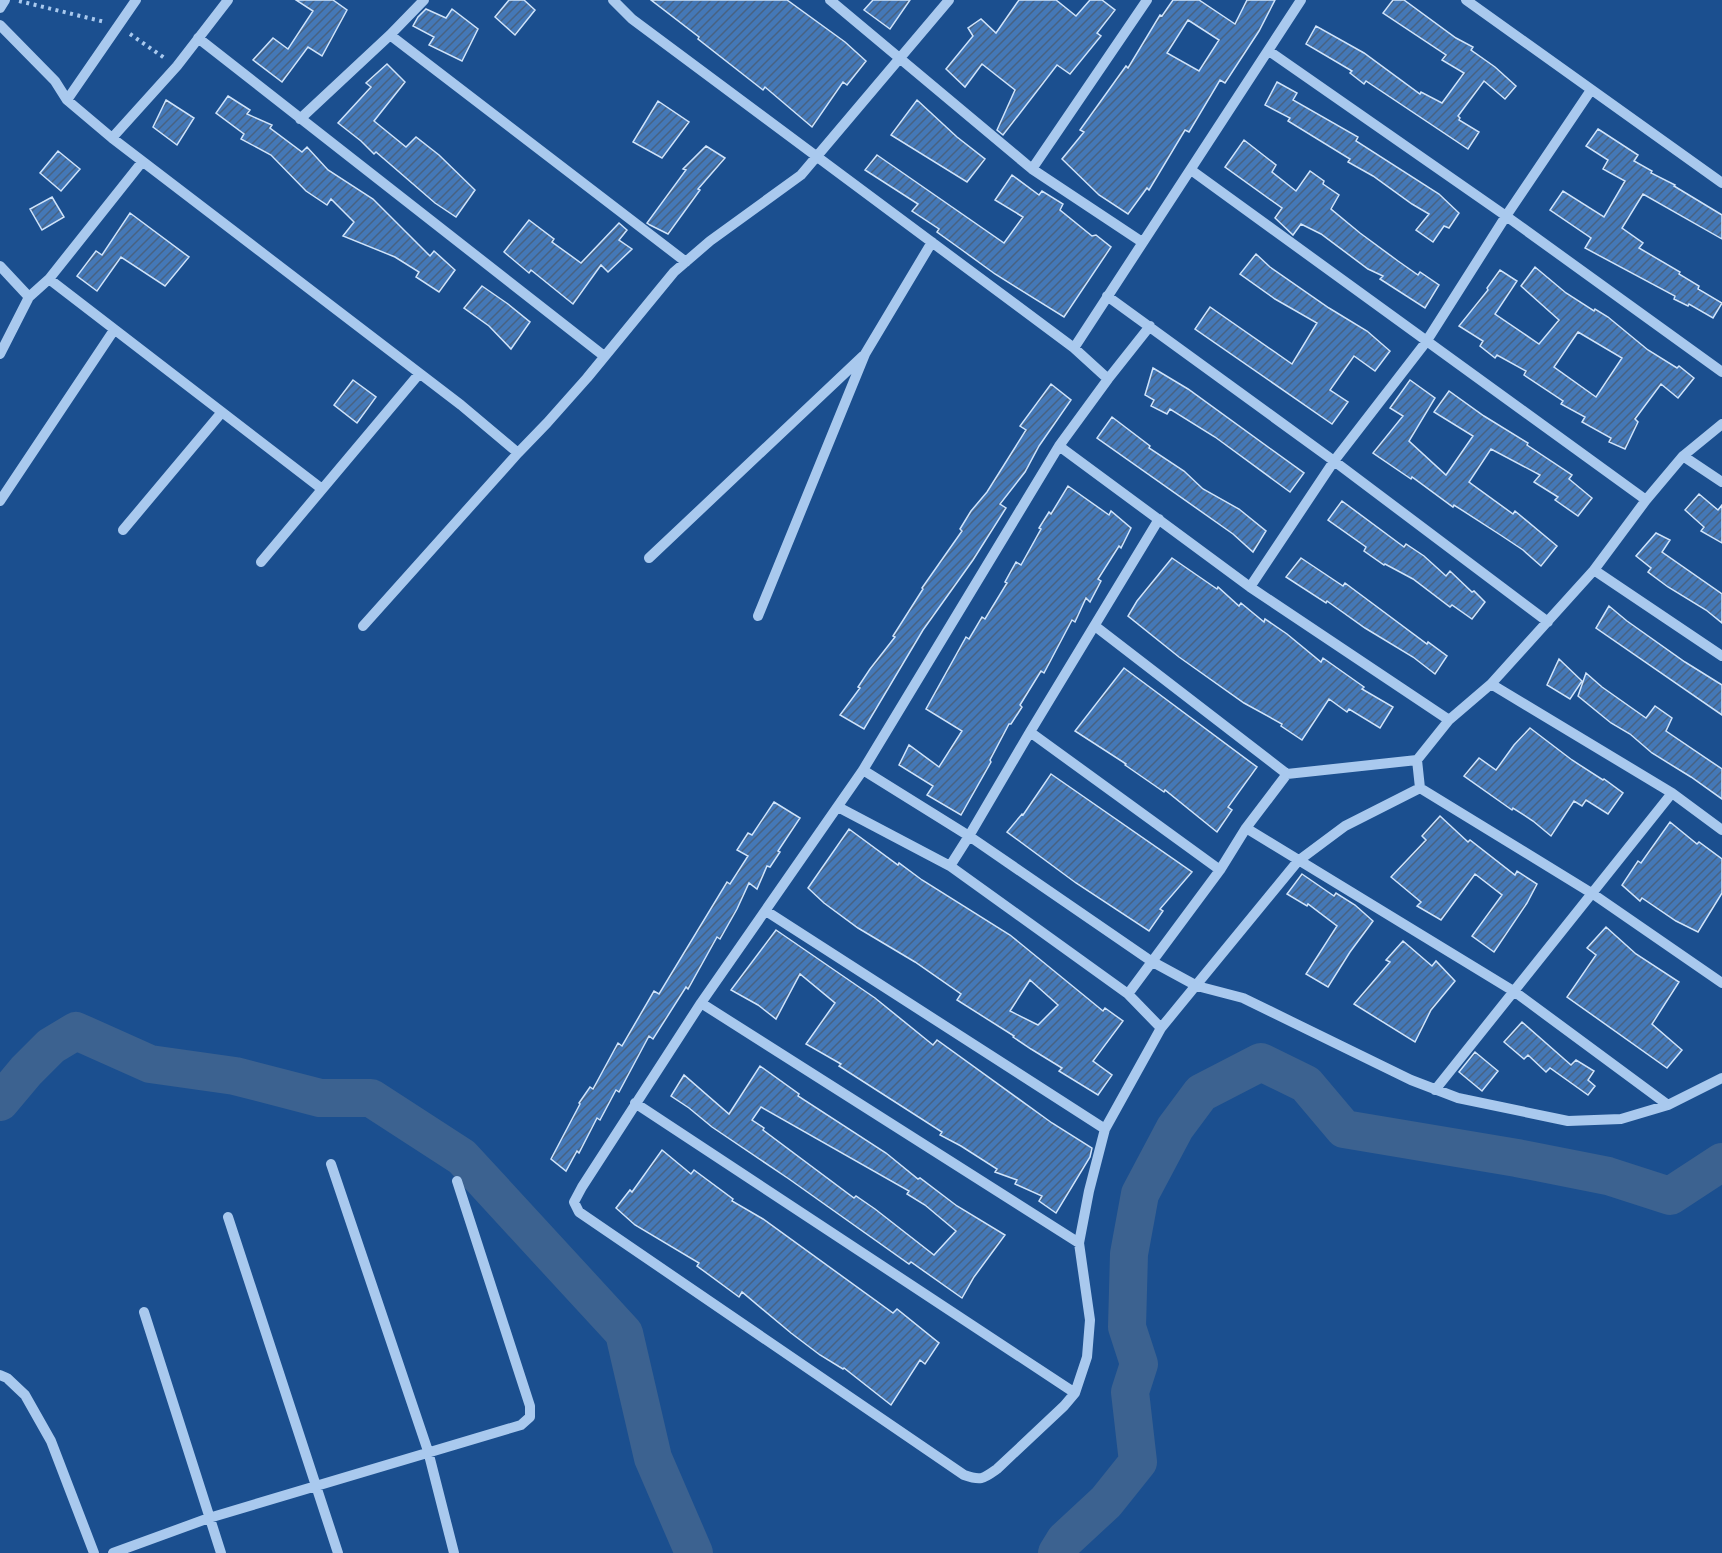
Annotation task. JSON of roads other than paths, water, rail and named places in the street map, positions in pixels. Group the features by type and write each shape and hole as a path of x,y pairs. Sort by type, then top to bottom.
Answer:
{"street":[{"path":"0,8 5,0"},
{"path":"67,100 136,0"},
{"path":"112,138 177,66 228,0"},
{"path":"300,119 424,0"},
{"path":"613,0 632,19 1074,348 1108,379"},
{"path":"830,0 1032,169 1142,242"},
{"path":"363,626 547,423 674,272 710,241 801,175 950,0"},
{"path":"1032,169 1147,0"},
{"path":"1074,348 1300,0"},
{"path":"1466,0 1722,183"},
{"path":"0,25 55,81 67,100 112,138 518,453"},
{"path":"390,35 686,262"},
{"path":"198,38 604,356"},
{"path":"1269,51 1506,216 1722,372"},
{"path":"1250,587 1334,461 1426,342 1506,216 1591,90"},
{"path":"0,354 29,297 49,279 142,162"},
{"path":"1191,170 1646,500"},
{"path":"758,616 865,354 932,242"},
{"path":"0,266 29,297"},
{"path":"49,279 322,489"},
{"path":"1107,296 1334,461 1548,622"},
{"path":"1150,326 1059,446 863,770 701,1003 635,1103 574,1202 579,1212 964,1475 981,1479 997,1469 1075,1393 1087,1356 1090,1320 1078,1243 1089,1191 1106,1128 1161,1028 1298,861 1345,826 1420,788"},
{"path":"0,501 114,330"},
{"path":"650,558 865,354"},
{"path":"261,562 419,374"},
{"path":"123,530 222,412"},
{"path":"1420,788 1417,760 1449,720 1491,684 1548,622 1594,570 1646,500 1683,456 1722,424"},
{"path":"1059,446 1250,587 1449,720"},
{"path":"1683,456 1722,482"},
{"path":"950,866 1159,519"},
{"path":"1594,570 1722,656"},
{"path":"1095,626 1287,774 1417,760"},
{"path":"1491,684 1672,793 1722,830"},
{"path":"1030,732 1220,870"},
{"path":"863,770 969,836 1150,961 1197,986 1243,998 1411,1080 1458,1098 1568,1120 1621,1119 1668,1105 1722,1078"},
{"path":"1128,994 1150,961 1220,870 1246,828 1287,774"},
{"path":"1420,788 1593,894 1722,983"},
{"path":"1436,1090 1672,793"},
{"path":"838,807 950,866 1128,994 1161,1028"},
{"path":"1246,828 1515,992 1668,1105"},
{"path":"766,911 1106,1128"},
{"path":"701,1003 1078,1243"},
{"path":"635,1103 1075,1393"},
{"path":"332,1164 428,1451 454,1553"},
{"path":"113,1553 209,1518 521,1425 531,1418 530,1406 457,1181"},
{"path":"228,1217 338,1553"},
{"path":"144,1312 221,1553"},
{"path":"0,1375 7,1378 25,1395 51,1441 94,1553"}],"waterway":[{"path":"0,1102 51,1046 76,1031 150,1064 235,1076 320,1098 371,1098 462,1157 624,1333 653,1458 694,1553"},
{"path":"1057,1553 1065,1540 1106,1502 1138,1462 1130,1392 1139,1364 1127,1327 1129,1254 1140,1194 1175,1128 1201,1093 1261,1062 1306,1084 1344,1129 1608,1176 1670,1196 1722,1162"}]}
